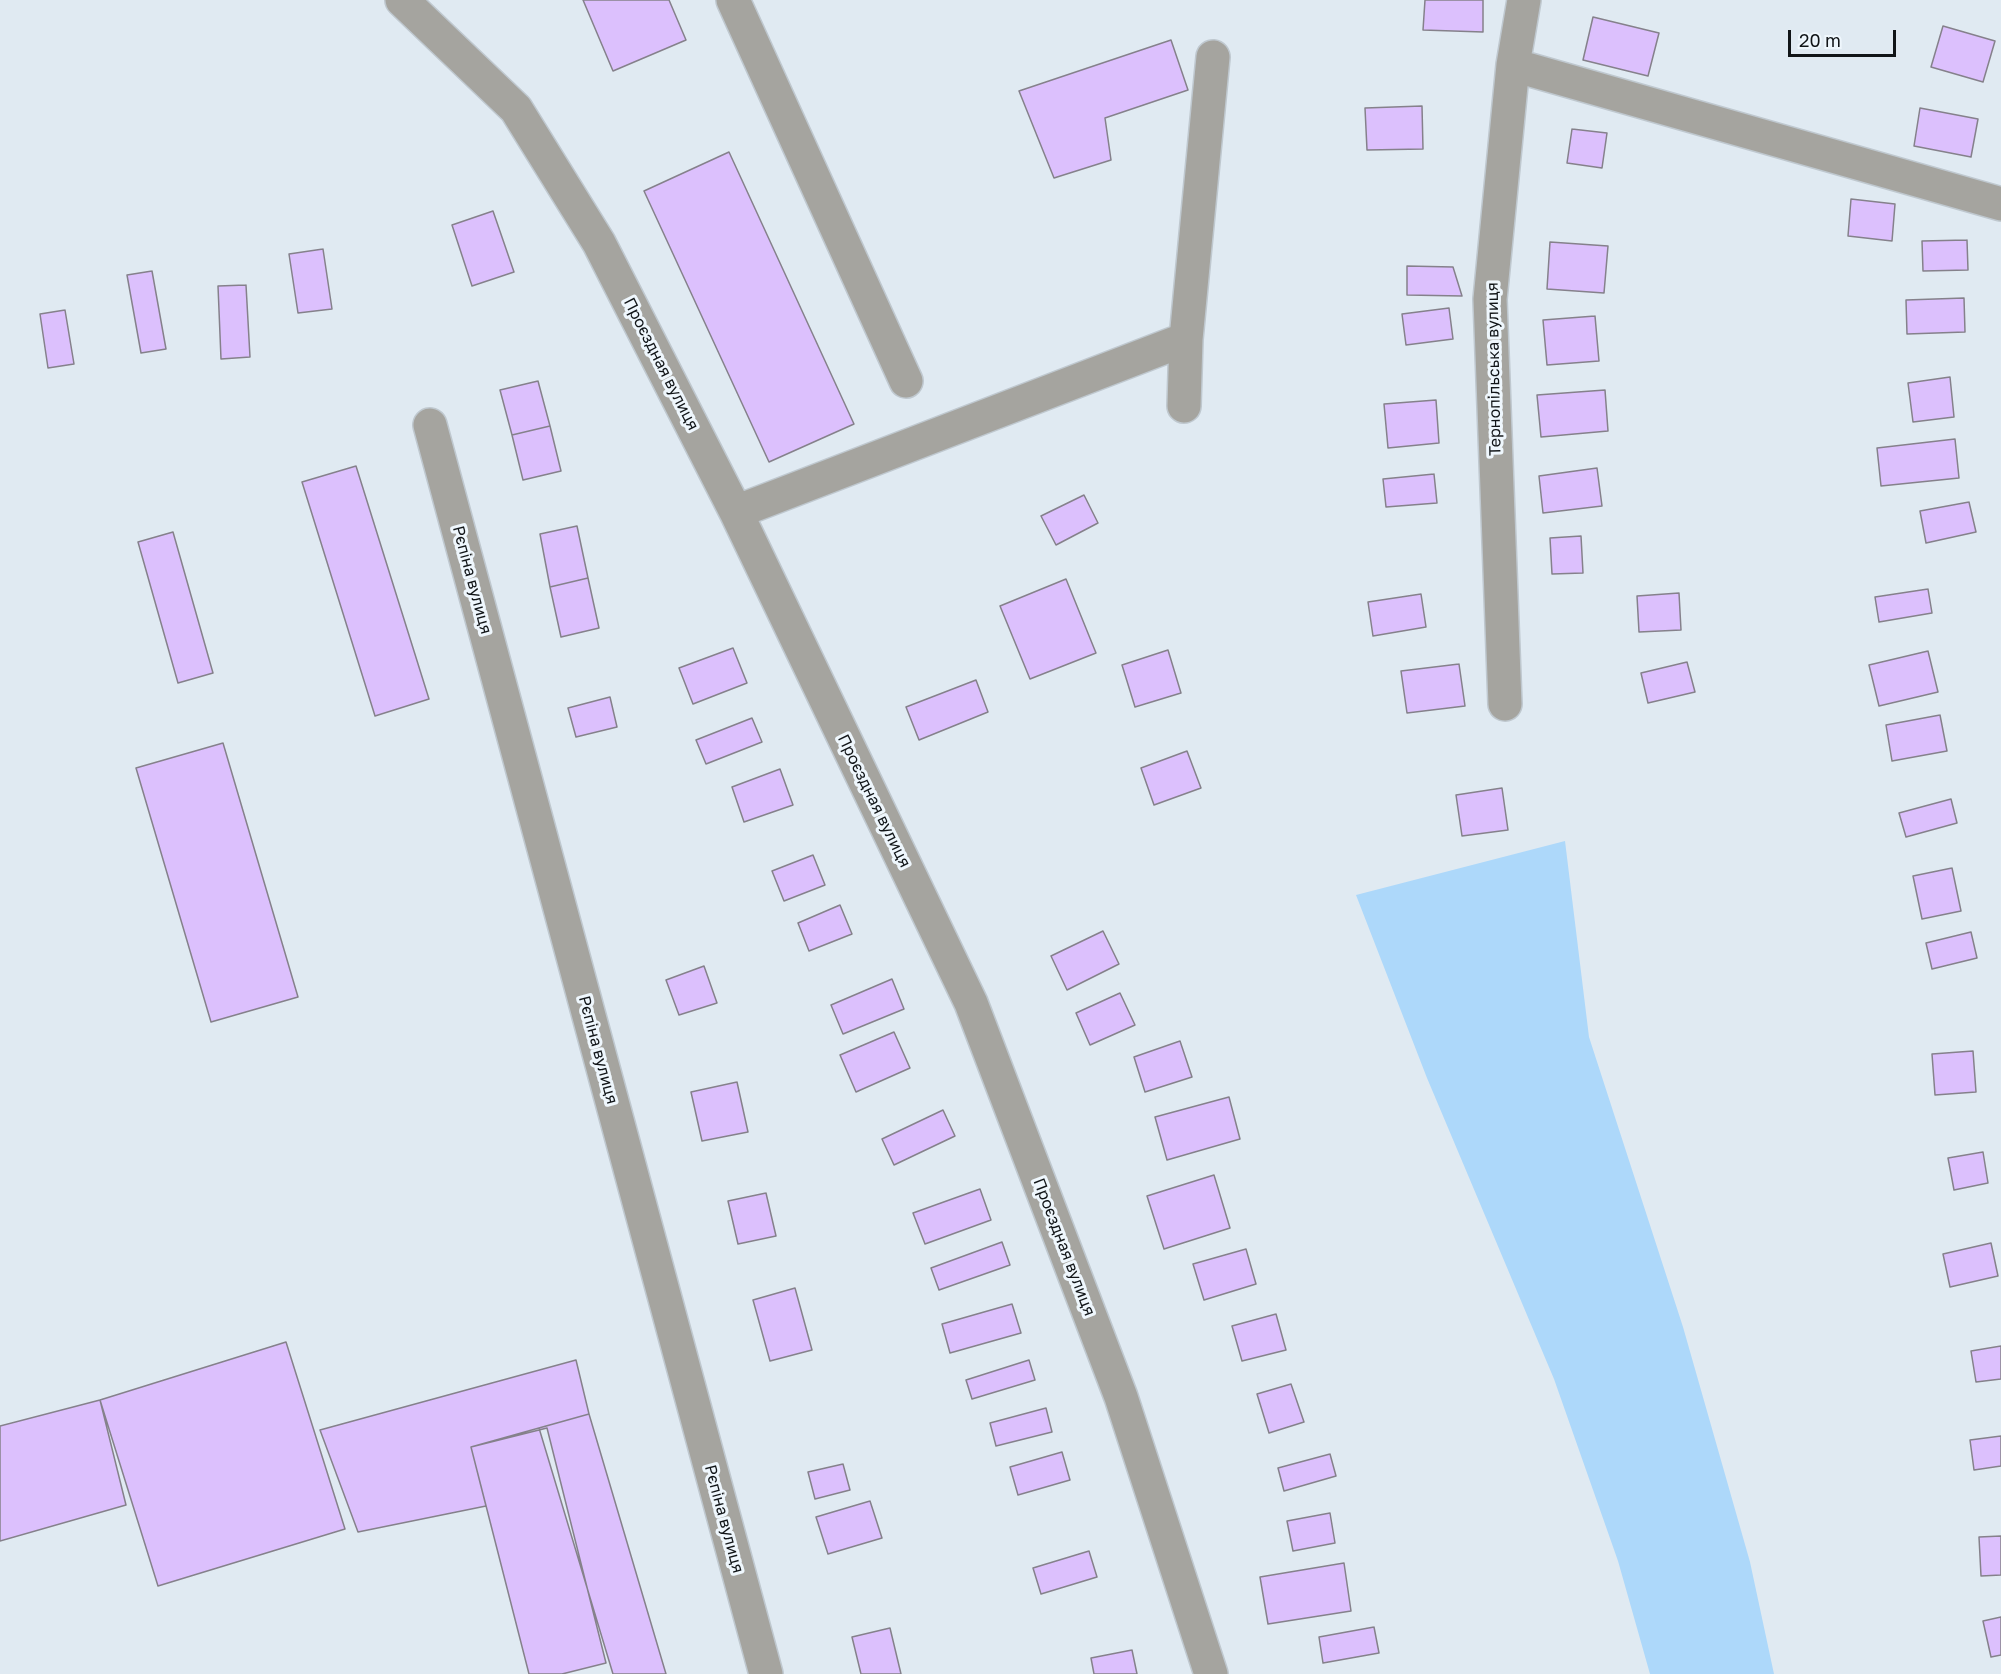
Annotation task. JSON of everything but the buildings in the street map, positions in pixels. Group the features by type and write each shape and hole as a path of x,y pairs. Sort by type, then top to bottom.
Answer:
{"street":[{"name":"Проєздная вулиця","path":"402,0 516,109 599,243 736,512 971,1003 1121,1397 1211,1674"},
{"path":"733,0 906,381"},
{"name":"Тернопільська вулиця","path":"1505,704 1490,299 1513,64 1524,0"},
{"path":"1184,406 1186,339 1213,57"},
{"path":"1513,64 2001,204"},
{"path":"736,512 1186,339"},
{"name":"Рєпіна вулиця","path":"430,426 766,1674"}],"shaded area":[{"path":"1565,841 1589,1037 1683,1327 1750,1562 1774,1674 1650,1674 1618,1561 1554,1379 1427,1078 1356,895"}]}
